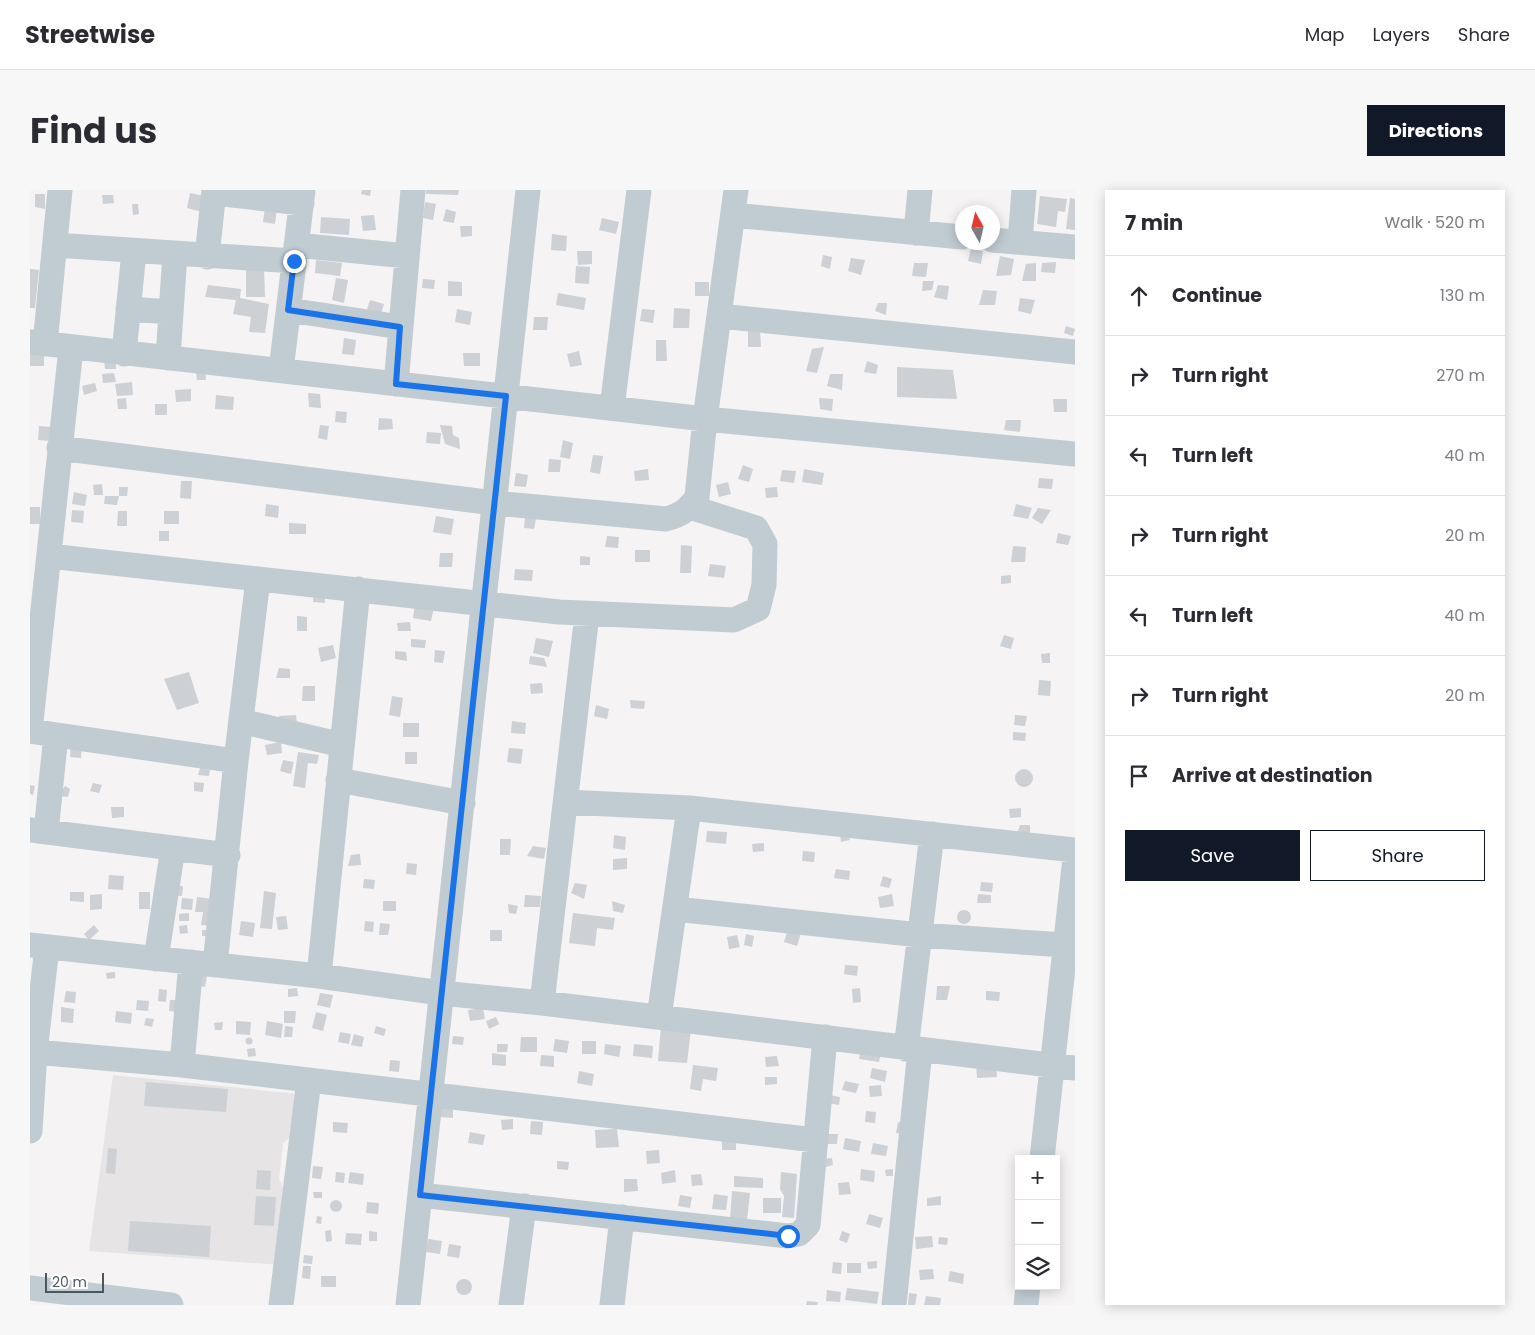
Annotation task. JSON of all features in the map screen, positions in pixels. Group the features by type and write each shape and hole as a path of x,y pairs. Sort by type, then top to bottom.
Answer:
{"street":[{"path":"60,190 45,259 38,343 705,419 1075,454"},
{"path":"396,384 413,190"},
{"path":"408,1305 528,190"},
{"path":"612,408 640,190"},
{"path":"60,448 494,503 666,519 682,514 690,508 697,497 705,419 736,190"},
{"path":"916,232 920,190"},
{"path":"1020,242 1024,190"},
{"path":"207,257 214,192 302,197 281,370"},
{"path":"733,215 955,236"},
{"path":"1000,241 1075,247"},
{"path":"45,259 134,251 207,257 295,253 407,256"},
{"path":"124,354 134,251"},
{"path":"168,358 175,254"},
{"path":"128,309 170,312"},
{"path":"288,310 400,327"},
{"path":"719,316 1075,352"},
{"path":"71,348 30,731 236,761"},
{"path":"49,556 587,614 734,620 758,609 764,585 765,544 756,528 690,508"},
{"path":"182,1065 228,855 236,761 258,579"},
{"path":"319,976 358,588"},
{"path":"542,1003 587,614"},
{"path":"241,721 342,744"},
{"path":"56,735 38,831 228,855"},
{"path":"338,780 463,803"},
{"path":"566,802 689,808 1075,850"},
{"path":"660,1017 689,808"},
{"path":"894,1305 920,935 932,834"},
{"path":"156,959 173,848"},
{"path":"1043,1155 1064,1067 1064,945 1075,858"},
{"path":"675,909 920,935 1064,945"},
{"path":"30,1132 35,1052 38,946 319,976 442,993 660,1017 1064,1067"},
{"path":"420,1195 788,1236 799,1234 808,1225 824,1037"},
{"path":"35,1052 182,1065 815,1140"},
{"path":"281,1305 309,1080"},
{"path":"511,1305 524,1206"},
{"path":"612,1305 622,1217"},
{"path":"30,1288 171,1305"},
{"path":"1026,1305 1028,1290"}],"shaded area":[{"path":"113,1075 299,1094 295,1134 283,1143 279,1179 285,1191 281,1265 89,1251"}],"building":[{"path":"362,190 371,190 370,196 361,194"},
{"path":"426,190 459,190 458,195 426,194"},
{"path":"190,193 205,196 202,212 187,208"},
{"path":"35,194 45,194 45,209 35,207"},
{"path":"102,195 113,195 114,203 103,204"},
{"path":"1040,196 1067,199 1065,212 1058,211 1056,227 1037,224"},
{"path":"1070,198 1075,199 1075,230 1066,229"},
{"path":"425,202 436,204 433,220 423,218"},
{"path":"132,204 138,204 139,214 133,215"},
{"path":"265,207 277,208 275,224 263,222"},
{"path":"446,209 456,212 454,223 443,221"},
{"path":"374,215 376,230 363,231 361,216"},
{"path":"321,217 350,219 349,235 320,233"},
{"path":"602,218 619,222 616,234 599,230"},
{"path":"460,226 472,226 472,236 461,237"},
{"path":"552,234 567,236 566,251 551,250"},
{"path":"971,250 983,251 981,264 968,261"},
{"path":"577,251 592,251 592,264 578,265"},
{"path":"823,255 832,257 830,269 821,266"},
{"path":"1000,256 1014,259 1011,275 996,276"},
{"path":"851,258 865,260 861,275 848,271"},
{"path":"316,260 342,263 340,276 315,273"},
{"path":"1056,262 1055,273 1041,272 1042,263"},
{"path":"914,263 928,263 926,277 912,276"},
{"path":"1036,263 1036,281 1022,281 1026,264"},
{"path":"576,266 590,267 589,284 575,283"},
{"path":"246,267 264,267 265,297 246,297"},
{"path":"30,269 39,270 35,308 30,308"},
{"path":"336,278 348,280 344,303 332,300"},
{"path":"423,279 435,280 434,289 422,288"},
{"path":"448,281 462,282 462,296 448,296"},
{"path":"923,281 934,281 932,290 922,291"},
{"path":"695,282 709,282 709,296 695,296"},
{"path":"208,285 241,289 240,298 269,304 265,333 249,332 251,317 233,314 236,300 205,297"},
{"path":"938,285 949,286 947,300 934,297"},
{"path":"983,290 997,291 995,305 979,305"},
{"path":"558,293 586,298 584,310 556,305"},
{"path":"1020,298 1035,300 1031,314 1018,311"},
{"path":"370,300 384,304 380,317 366,313"},
{"path":"878,303 887,303 886,315 875,311"},
{"path":"674,308 690,309 689,328 673,328"},
{"path":"457,309 472,312 470,325 455,322"},
{"path":"642,309 655,310 653,323 640,321"},
{"path":"534,317 548,317 547,330 533,330"},
{"path":"1066,326 1075,329 1073,336 1064,333"},
{"path":"748,330 760,330 761,347 748,347"},
{"path":"344,338 356,340 354,355 342,354"},
{"path":"656,340 666,340 667,361 656,361"},
{"path":"824,347 817,373 806,371 812,349"},
{"path":"579,351 582,365 570,367 567,354"},
{"path":"44,352 44,366 30,366 30,353"},
{"path":"463,353 480,353 480,366 464,366"},
{"path":"104,359 116,359 116,369 105,369"},
{"path":"867,361 878,365 876,374 864,372"},
{"path":"897,367 953,370 957,399 897,397"},
{"path":"205,371 206,380 197,380 196,372"},
{"path":"114,373 116,382 103,383 102,374"},
{"path":"830,374 843,374 842,390 827,386"},
{"path":"132,382 133,395 117,396 115,384"},
{"path":"95,383 97,391 84,395 82,386"},
{"path":"191,389 191,401 176,402 175,390"},
{"path":"308,393 320,394 321,408 309,407"},
{"path":"216,395 234,397 233,410 215,409"},
{"path":"126,398 127,409 118,409 117,399"},
{"path":"819,398 833,399 832,411 820,409"},
{"path":"1053,399 1067,399 1067,412 1054,412"},
{"path":"155,404 167,404 167,415 155,415"},
{"path":"336,411 347,412 346,423 335,422"},
{"path":"379,418 392,419 393,429 378,430"},
{"path":"1006,420 1021,420 1020,432 1004,430"},
{"path":"320,425 329,426 327,440 318,438"},
{"path":"440,425 452,426 453,435 459,438 460,449 445,444"},
{"path":"39,426 51,427 50,441 38,440"},
{"path":"427,432 441,433 440,444 426,443"},
{"path":"563,440 573,443 570,459 560,457"},
{"path":"593,455 603,456 600,474 590,472"},
{"path":"549,459 561,460 560,472 548,472"},
{"path":"743,465 753,469 749,482 738,479"},
{"path":"648,469 649,480 635,481 634,471"},
{"path":"804,469 824,473 822,485 802,482"},
{"path":"782,470 796,471 794,483 780,481"},
{"path":"516,473 528,475 526,487 514,486"},
{"path":"1039,478 1053,479 1052,489 1038,488"},
{"path":"181,481 192,481 191,499 180,498"},
{"path":"728,482 731,494 719,497 716,485"},
{"path":"102,484 103,495 94,495 93,485"},
{"path":"119,487 128,487 127,496 119,496"},
{"path":"777,487 778,497 766,498 765,488"},
{"path":"74,492 87,495 85,506 72,504"},
{"path":"105,496 119,496 117,505 104,504"},
{"path":"266,504 279,506 278,518 265,516"},
{"path":"1016,504 1032,508 1028,519 1013,516"},
{"path":"30,507 40,507 40,524 30,524"},
{"path":"1038,508 1051,510 1042,524 1032,518"},
{"path":"72,510 84,511 83,523 71,522"},
{"path":"118,511 127,511 127,526 117,526"},
{"path":"164,511 179,511 179,524 164,524"},
{"path":"436,516 454,519 451,535 433,532"},
{"path":"525,517 536,519 534,529 524,528"},
{"path":"289,523 306,524 306,534 289,534"},
{"path":"159,531 169,531 169,541 159,541"},
{"path":"1058,533 1071,536 1068,545 1056,543"},
{"path":"607,536 619,537 618,548 605,547"},
{"path":"681,545 692,546 691,573 680,573"},
{"path":"1013,546 1026,547 1025,562 1011,562"},
{"path":"635,550 650,550 650,562 635,562"},
{"path":"440,553 453,553 452,567 439,567"},
{"path":"580,556 590,557 590,565 580,565"},
{"path":"710,564 726,566 724,578 708,576"},
{"path":"515,569 533,570 532,581 514,580"},
{"path":"1011,575 1011,583 1001,584 1001,576"},
{"path":"314,590 325,590 325,603 313,602"},
{"path":"415,604 434,607 431,621 413,618"},
{"path":"297,616 307,617 307,631 297,631"},
{"path":"410,622 411,631 398,631 397,623"},
{"path":"1004,635 1014,638 1011,649 1000,646"},
{"path":"536,638 553,641 549,657 533,653"},
{"path":"411,639 426,640 425,648 411,647"},
{"path":"333,645 336,658 321,662 318,648"},
{"path":"435,650 445,651 443,663 434,662"},
{"path":"395,651 406,652 407,661 395,659"},
{"path":"1050,653 1050,663 1042,663 1041,654"},
{"path":"530,656 544,658 547,667 529,664"},
{"path":"279,668 290,669 290,678 276,678"},
{"path":"189,672 199,703 177,710 164,679"},
{"path":"1039,680 1051,681 1050,696 1038,695"},
{"path":"542,683 543,693 531,694 530,684"},
{"path":"303,686 315,686 315,701 302,701"},
{"path":"392,696 403,698 400,717 389,715"},
{"path":"630,700 645,701 644,709 631,708"},
{"path":"596,705 609,709 607,719 594,716"},
{"path":"296,715 297,724 280,726 279,716"},
{"path":"1015,715 1027,716 1025,726 1014,725"},
{"path":"512,721 526,723 525,734 511,733"},
{"path":"403,723 419,723 419,737 403,737"},
{"path":"1013,732 1026,733 1025,741 1013,740"},
{"path":"281,742 282,753 267,755 265,745"},
{"path":"71,743 82,744 81,758 70,757"},
{"path":"509,748 523,749 521,764 507,762"},
{"path":"298,752 319,755 317,764 308,763 305,788 293,786"},
{"path":"405,752 417,752 417,764 405,764"},
{"path":"283,760 294,762 291,774 280,771"},
{"path":"200,768 210,770 209,776 198,775"},
{"path":"1024,769 1030,772 1033,778 1030,784 1024,787 1018,784 1015,778 1018,772"},
{"path":"194,782 204,783 203,792 194,791"},
{"path":"93,783 102,785 99,793 90,791"},
{"path":"30,785 35,786 33,795 30,794"},
{"path":"65,786 70,789 68,797 58,796"},
{"path":"111,807 124,807 124,817 112,818"},
{"path":"1021,808 1021,817 1010,818 1009,809"},
{"path":"1020,825 1030,825 1030,837 1016,837"},
{"path":"707,831 727,832 726,844 706,842"},
{"path":"849,833 850,840 841,842 840,834"},
{"path":"614,835 626,837 625,850 613,848"},
{"path":"500,839 511,839 510,855 500,855"},
{"path":"764,843 764,851 753,852 752,844"},
{"path":"533,846 546,848 544,859 527,856"},
{"path":"803,851 815,852 814,862 802,861"},
{"path":"360,854 361,865 348,866 351,855"},
{"path":"627,858 627,869 613,870 613,859"},
{"path":"407,863 417,864 416,875 406,874"},
{"path":"836,869 850,871 849,880 834,878"},
{"path":"109,875 124,876 123,890 108,889"},
{"path":"883,876 892,879 889,888 880,886"},
{"path":"364,879 375,880 374,889 363,888"},
{"path":"981,882 993,883 992,892 980,891"},
{"path":"575,883 587,885 584,899 571,893"},
{"path":"170,885 183,886 182,896 169,895"},
{"path":"264,891 276,893 272,929 260,928"},
{"path":"70,892 84,892 84,902 70,901"},
{"path":"139,892 150,892 150,909 139,909"},
{"path":"102,894 102,909 90,910 90,895"},
{"path":"892,894 894,906 880,908 878,897"},
{"path":"978,894 991,895 991,903 977,903"},
{"path":"525,895 541,896 540,907 524,907"},
{"path":"197,897 213,899 211,926 201,925 203,912 195,912"},
{"path":"182,898 193,899 192,910 181,909"},
{"path":"383,901 396,901 396,911 383,911"},
{"path":"612,901 625,905 623,913 613,911"},
{"path":"508,904 518,906 516,914 509,913"},
{"path":"964,910 969,912 971,917 969,922 964,924 959,922 957,917 959,912"},
{"path":"189,913 189,921 179,921 179,914"},
{"path":"573,913 615,918 613,930 597,928 595,946 569,943"},
{"path":"286,916 288,929 278,930 276,917"},
{"path":"241,921 255,923 253,937 239,935"},
{"path":"365,921 374,922 373,932 364,931"},
{"path":"380,923 390,924 388,935 379,935"},
{"path":"94,925 99,931 89,940 84,934"},
{"path":"187,925 188,933 180,934 179,926"},
{"path":"788,929 801,933 797,946 784,942"},
{"path":"202,930 210,930 210,936 202,936"},
{"path":"490,930 502,930 502,941 490,941"},
{"path":"746,934 754,936 752,947 744,945"},
{"path":"737,935 740,947 729,949 727,937"},
{"path":"845,965 858,966 857,976 844,974"},
{"path":"115,972 115,978 107,979 106,973"},
{"path":"200,975 207,976 205,987 199,986"},
{"path":"937,986 950,986 947,1000 936,1000"},
{"path":"297,988 298,996 288,997 288,989"},
{"path":"860,988 861,1002 853,1003 852,989"},
{"path":"159,989 167,990 166,1002 158,1001"},
{"path":"66,991 76,992 75,1003 64,1002"},
{"path":"986,991 1000,992 999,1001 986,1000"},
{"path":"320,993 333,995 330,1008 317,1005"},
{"path":"137,1000 149,1001 148,1011 136,1010"},
{"path":"170,1000 178,1000 177,1012 169,1011"},
{"path":"61,1007 74,1009 73,1023 61,1022"},
{"path":"483,1008 485,1019 470,1021 468,1010"},
{"path":"116,1011 132,1013 131,1024 115,1022"},
{"path":"284,1011 296,1011 295,1023 284,1023"},
{"path":"316,1012 327,1015 323,1031 312,1028"},
{"path":"496,1017 499,1024 489,1029 486,1021"},
{"path":"146,1018 154,1019 152,1027 144,1025"},
{"path":"236,1021 251,1022 250,1035 236,1034"},
{"path":"267,1021 283,1024 281,1038 265,1035"},
{"path":"223,1022 222,1030 215,1030 214,1023"},
{"path":"285,1026 293,1027 292,1037 284,1037"},
{"path":"376,1026 386,1029 384,1036 374,1033"},
{"path":"661,1026 691,1029 687,1063 658,1061"},
{"path":"340,1032 351,1034 349,1044 338,1042"},
{"path":"354,1034 364,1037 362,1047 351,1045"},
{"path":"453,1036 464,1037 463,1045 452,1044"},
{"path":"521,1037 537,1037 537,1052 520,1052"},
{"path":"249,1038 252,1041 249,1044 246,1041"},
{"path":"555,1039 569,1041 567,1053 553,1051"},
{"path":"582,1041 596,1041 596,1054 582,1054"},
{"path":"497,1044 508,1044 507,1052 497,1052"},
{"path":"605,1044 621,1046 619,1057 604,1054"},
{"path":"634,1044 653,1046 652,1058 633,1056"},
{"path":"255,1048 256,1056 248,1057 247,1049"},
{"path":"861,1049 881,1053 879,1062 859,1059"},
{"path":"492,1053 506,1055 506,1066 492,1065"},
{"path":"541,1055 554,1056 554,1067 540,1066"},
{"path":"777,1056 779,1066 766,1067 765,1057"},
{"path":"390,1060 400,1061 399,1072 389,1071"},
{"path":"996,1064 997,1077 977,1078 976,1065"},
{"path":"693,1065 718,1068 716,1081 703,1079 701,1091 690,1089"},
{"path":"872,1068 887,1071 885,1082 870,1078"},
{"path":"579,1071 594,1074 592,1086 577,1083"},
{"path":"765,1077 777,1077 777,1084 765,1085"},
{"path":"845,1081 859,1084 856,1093 842,1090"},
{"path":"146,1082 228,1089 226,1112 144,1106"},
{"path":"881,1085 882,1096 870,1097 869,1086"},
{"path":"830,1095 840,1097 839,1105 828,1103"},
{"path":"440,1104 453,1104 453,1118 440,1117"},
{"path":"866,1111 876,1112 875,1123 865,1122"},
{"path":"513,1119 513,1129 502,1130 501,1120"},
{"path":"531,1121 543,1122 542,1135 530,1134"},
{"path":"333,1122 348,1123 347,1133 333,1132"},
{"path":"898,1122 909,1124 907,1135 896,1133"},
{"path":"617,1129 619,1147 596,1148 595,1130"},
{"path":"470,1132 485,1135 483,1145 468,1143"},
{"path":"828,1134 838,1134 837,1144 827,1144"},
{"path":"845,1138 861,1141 859,1152 843,1149"},
{"path":"722,1140 736,1140 736,1150 722,1150"},
{"path":"873,1143 888,1146 886,1156 871,1154"},
{"path":"108,1148 117,1149 115,1174 106,1173"},
{"path":"659,1150 660,1163 647,1164 646,1151"},
{"path":"832,1158 833,1165 826,1167 824,1159"},
{"path":"557,1161 569,1162 568,1170 557,1169"},
{"path":"313,1166 323,1167 321,1179 312,1178"},
{"path":"861,1169 875,1171 874,1182 860,1180"},
{"path":"893,1169 893,1176 886,1176 885,1170"},
{"path":"257,1170 271,1171 270,1190 256,1189"},
{"path":"675,1170 676,1182 662,1184 661,1173"},
{"path":"336,1172 345,1173 344,1183 335,1182"},
{"path":"350,1172 364,1174 363,1185 348,1183"},
{"path":"781,1172 797,1174 794,1218 782,1217 784,1196 780,1189"},
{"path":"701,1174 703,1185 692,1186 691,1175"},
{"path":"734,1176 763,1178 763,1188 734,1187"},
{"path":"624,1179 637,1179 638,1191 624,1192"},
{"path":"849,1182 851,1194 839,1195 838,1183"},
{"path":"732,1191 750,1193 747,1220 730,1219"},
{"path":"313,1192 322,1192 322,1198 314,1198"},
{"path":"714,1194 728,1196 726,1210 712,1209"},
{"path":"680,1195 692,1197 690,1208 678,1206"},
{"path":"256,1196 276,1197 274,1226 254,1225"},
{"path":"941,1196 941,1205 927,1206 927,1198"},
{"path":"763,1198 781,1198 781,1213 763,1213"},
{"path":"338,1200 341,1201 341,1211 334,1212 331,1211 330,1204 331,1201"},
{"path":"367,1202 379,1203 378,1214 366,1213"},
{"path":"869,1214 883,1218 880,1228 866,1224"},
{"path":"317,1216 322,1217 321,1224 316,1223"},
{"path":"130,1221 211,1226 209,1257 128,1251"},
{"path":"331,1230 332,1241 326,1242 325,1231"},
{"path":"369,1231 377,1232 377,1241 369,1241"},
{"path":"842,1231 850,1234 847,1243 839,1240"},
{"path":"346,1233 362,1234 361,1245 345,1244"},
{"path":"932,1236 933,1247 916,1249 915,1237"},
{"path":"939,1237 948,1238 947,1245 938,1244"},
{"path":"428,1239 442,1241 440,1254 426,1252"},
{"path":"449,1244 461,1246 459,1258 447,1256"},
{"path":"304,1255 313,1256 312,1264 303,1263"},
{"path":"877,1261 877,1268 868,1269 867,1262"},
{"path":"833,1262 842,1263 841,1274 832,1273"},
{"path":"847,1263 861,1263 861,1273 847,1273"},
{"path":"303,1266 311,1266 310,1279 302,1278"},
{"path":"933,1269 934,1279 920,1280 919,1270"},
{"path":"950,1271 964,1274 963,1284 948,1281"},
{"path":"321,1276 336,1276 336,1287 321,1287"},
{"path":"464,1279 470,1281 472,1287 470,1293 464,1295 458,1293 456,1287 458,1281"},
{"path":"847,1288 879,1292 877,1304 845,1300"},
{"path":"827,1290 841,1292 840,1302 826,1301"},
{"path":"909,1293 917,1294 915,1305 908,1305"},
{"path":"926,1296 941,1298 940,1305 924,1305"},
{"path":"807,1301 818,1302 817,1305 806,1305"}],"route":[{"path":"294,261 288,310 400,327 396,384 506,396 420,1195 788,1236"}]}
